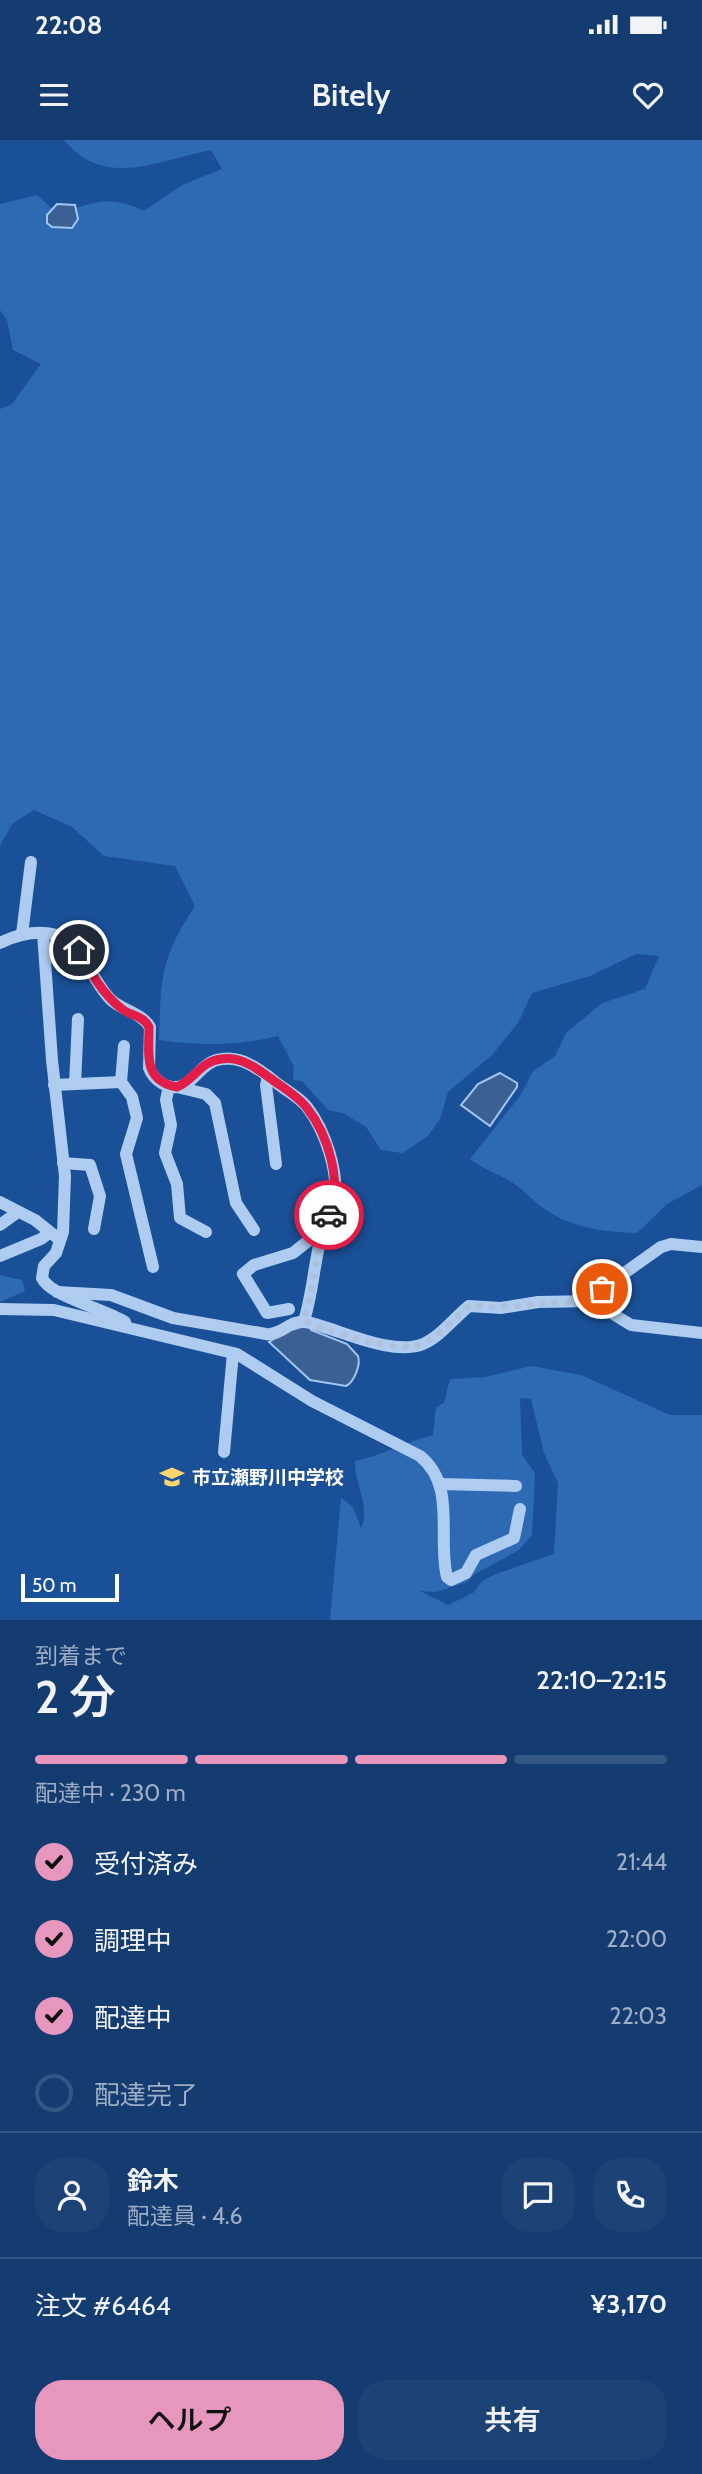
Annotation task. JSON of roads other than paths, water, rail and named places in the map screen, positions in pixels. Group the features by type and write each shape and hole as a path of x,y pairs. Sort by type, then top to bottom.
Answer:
{"street":[{"path":"22,934 31,862"},
{"path":"43,933 54,1085 63,1163 60,1240 56,1253 42,1273 45,1285 110,1312 134,1328"},
{"path":"0,943 22,934 43,933 70,941 79,950 109,997 124,1011 147,1021 149,1068 157,1080 206,1094 215,1103 236,1203 254,1230"},
{"path":"75,1084 78,1019"},
{"path":"124,1046 121,1082 132,1097 137,1118 126,1154 153,1266"},
{"path":"251,1053 274,1074 266,1084 276,1164"},
{"path":"173,1086 187,1083 204,1064 220,1059 239,1059 269,1077 306,1105 318,1124 335,1186 334,1204 323,1229 313,1291 304,1321"},
{"path":"54,1085 121,1082"},
{"path":"173,1086 166,1100 171,1125 165,1153 177,1184 180,1218 206,1232"},
{"path":"63,1163 90,1165 100,1196 94,1229"},
{"path":"0,1202 34,1220 60,1240"},
{"path":"0,1224 18,1212"},
{"path":"289,1309 267,1313 243,1274 254,1265 293,1253 323,1229"},
{"path":"0,1256 49,1233"},
{"path":"592,1301 602,1289 661,1247 671,1244 702,1247"},
{"path":"57,1292 111,1294 173,1318 266,1335 273,1335 292,1324 304,1321 330,1332 411,1347 430,1339 469,1306 501,1308 538,1303 592,1301 631,1325 702,1333"},
{"path":"0,1309 54,1310 233,1353 248,1359 312,1401 420,1456 434,1470 443,1495 443,1562 447,1577 451,1580 461,1578 476,1555 514,1538 520,1509"},
{"path":"224,1452 233,1353"},
{"path":"440,1484 516,1486"}],"place":[{"name":"市立瀬野川中学校","path":"172,1477"}]}
